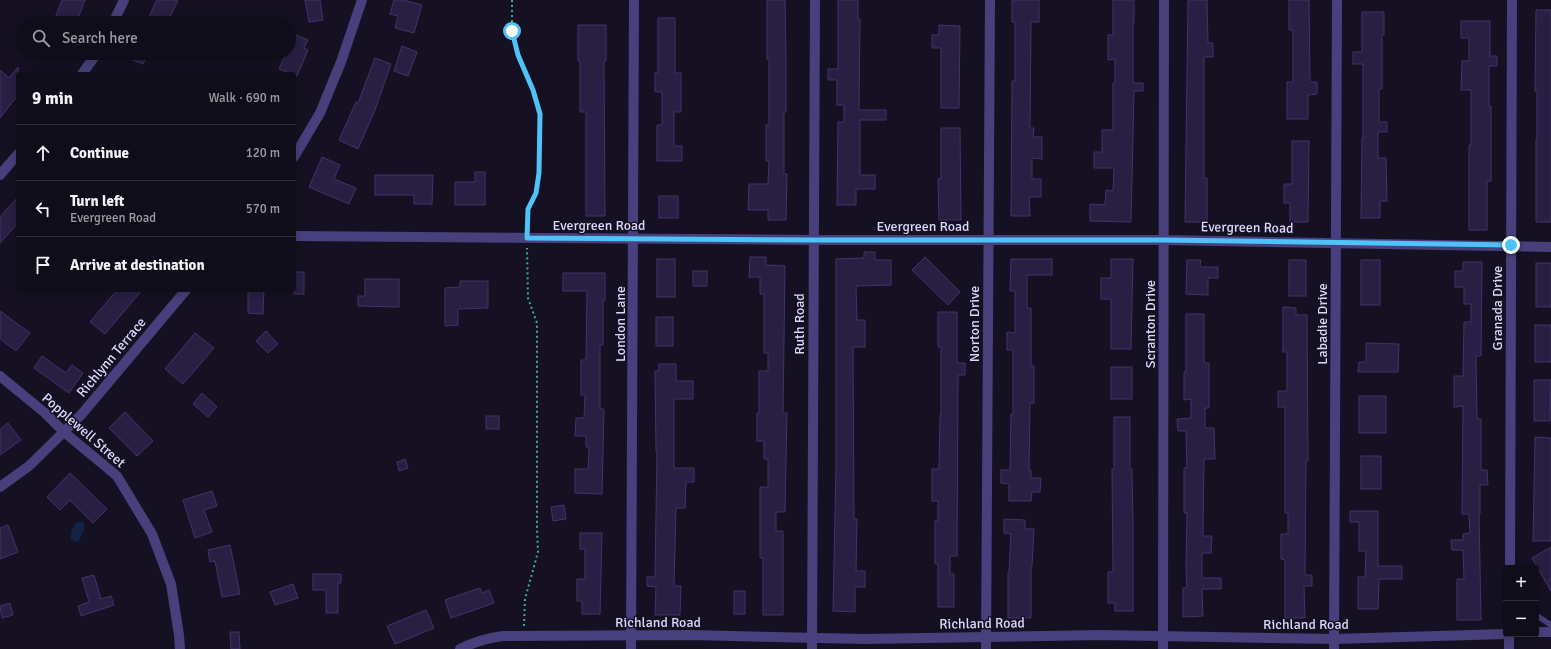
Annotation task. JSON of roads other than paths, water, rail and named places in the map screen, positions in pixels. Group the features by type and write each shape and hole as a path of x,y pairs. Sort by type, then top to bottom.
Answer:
{"street":[{"path":"116,16 124,0"},
{"path":"296,154 320,113 341,62 362,0"},
{"name":"London Lane","path":"631,649 634,0"},
{"name":"Ruth Road","path":"812,649 815,0"},
{"name":"Norton Drive","path":"986,649 990,0"},
{"name":"Scranton Drive","path":"1163,649 1164,0"},
{"name":"Labadie Drive","path":"1334,644 1338,0"},
{"name":"Granada Drive","path":"1510,565 1512,0"},
{"path":"83,72 92,60"},
{"path":"0,175 16,156"},
{"name":"Evergreen Road","path":"296,236 814,240 1164,240 1511,245 1551,247"},
{"name":"Richlynn Terrace","path":"0,488 29,466 81,415 184,292"},
{"name":"Popplewell Street","path":"0,376 117,476 152,534 171,584 180,649"},
{"path":"1539,632 1551,632"},
{"name":"Richland Road","path":"460,649 473,642 502,636 690,635 865,639 1163,636 1334,644 1503,634"},
{"path":"1509,637 1509,649"}],"lane":[{"path":"1539,618 1551,625"}],"water":[{"path":"76,522 84,522 84,531 78,542 71,540 71,531"}]}
